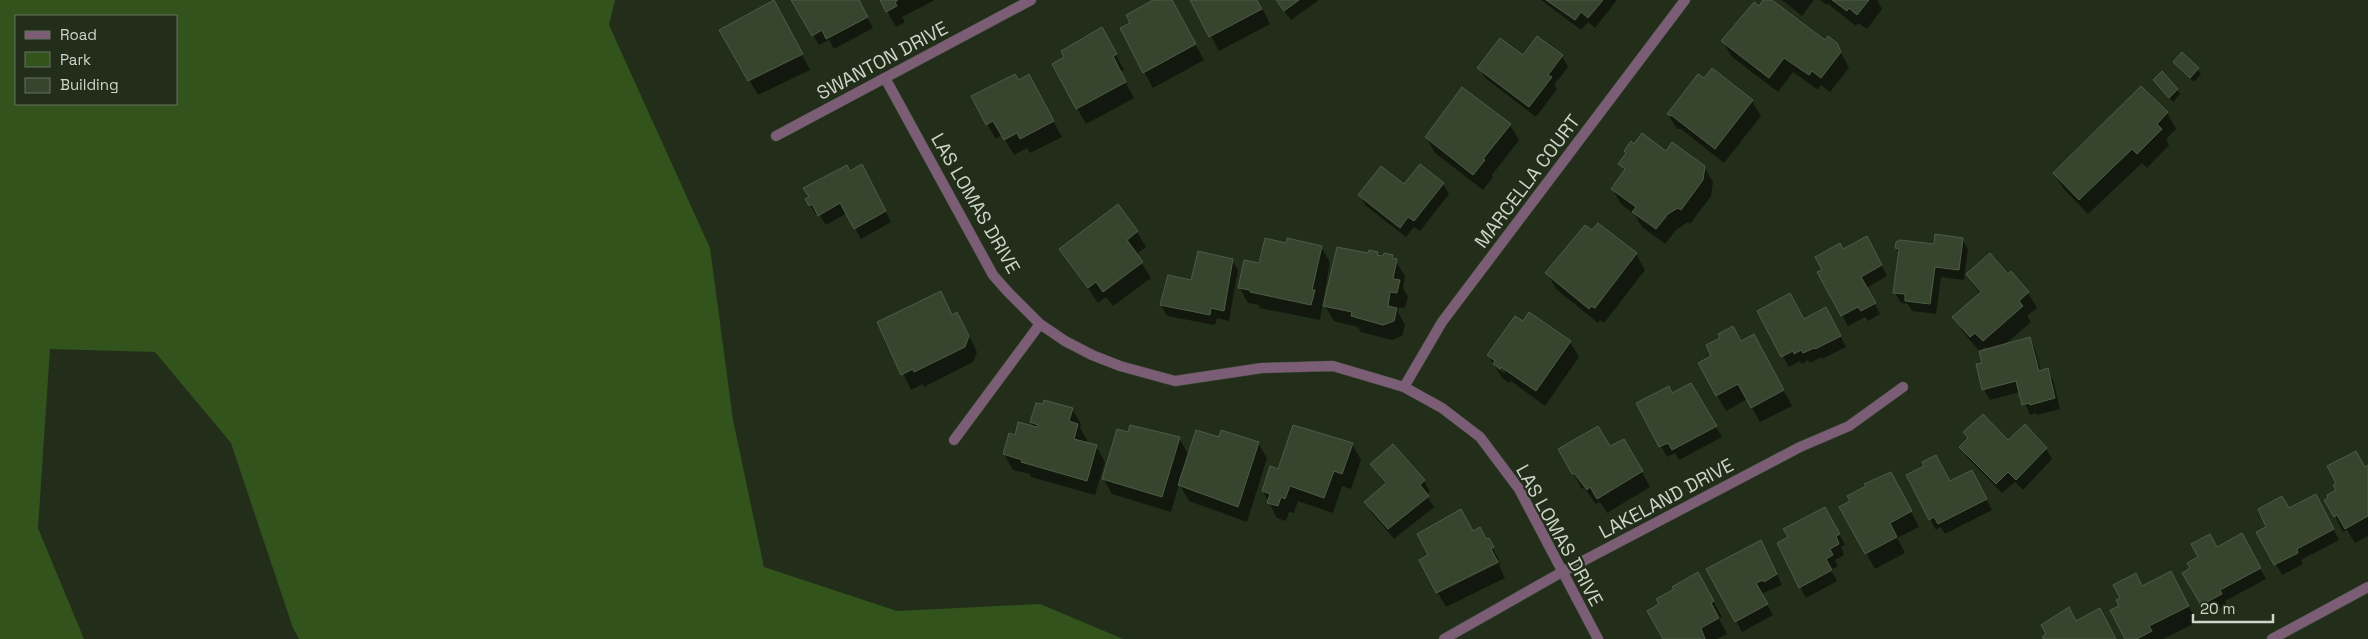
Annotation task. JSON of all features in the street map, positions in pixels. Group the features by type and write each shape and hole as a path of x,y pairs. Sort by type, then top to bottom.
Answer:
{"street":[{"name":"SWANTON DRIVE","path":"776,136 1031,0"},
{"name":"MARCELLA COURT","path":"1404,387 1442,322 1684,0"},
{"name":"LAS LOMAS DRIVE","path":"885,78 993,275 1040,324 1065,341 1092,355 1120,366 1175,381 1262,368 1333,366 1404,387 1442,408 1480,437 1519,489 1598,639"},
{"path":"954,440 1040,324"},
{"name":"LAKELAND DRIVE","path":"1444,639 1562,572 1800,447 1849,426 1903,387"},
{"path":"2272,639 2368,587"}],"green space":[{"path":"0,0 615,0 609,25 710,248 733,420 764,567 897,611 1040,604 1123,639 299,639 293,628 231,443 155,352 50,349 38,528 84,639 0,639"}],"building":[{"path":"774,0 803,54 748,81 719,30"},
{"path":"791,0 859,0 868,17 826,39 822,30 812,36"},
{"path":"880,0 898,0 895,2 897,6 886,12"},
{"path":"1153,0 1172,0 1196,44 1143,73 1120,28 1130,23 1126,15"},
{"path":"1190,0 1257,0 1262,9 1209,37"},
{"path":"1276,0 1299,0 1284,11"},
{"path":"1546,0 1603,0 1588,18 1581,12 1575,20"},
{"path":"1763,0 1772,0 1825,40 1828,36 1837,43 1841,52 1821,78 1812,71 1809,75 1784,58 1769,78 1721,41 1754,2 1759,6"},
{"path":"1832,0 1869,0 1857,15 1849,8 1847,11"},
{"path":"1102,27 1117,54 1113,56 1126,82 1076,109 1052,64 1064,57 1061,51"},
{"path":"1537,36 1563,55 1548,75 1552,77 1529,107 1477,68 1500,38 1523,55"},
{"path":"2182,52 2199,68 2190,78 2173,62"},
{"path":"1712,68 1753,100 1715,149 1671,115 1667,114 1698,74 1704,78"},
{"path":"2162,71 2178,89 2169,98 2153,80"},
{"path":"1015,74 1019,80 1029,74 1054,121 1020,139 1017,133 1004,140 993,121 986,125 971,96"},
{"path":"2141,86 2168,112 2157,124 2162,129 2137,154 2132,149 2079,200 2053,173"},
{"path":"1462,87 1511,124 1483,159 1485,160 1473,175 1425,137"},
{"path":"1642,133 1666,151 1672,142 1705,166 1703,180 1681,210 1678,208 1668,214 1656,229 1632,212 1636,207 1611,189 1625,169 1618,164 1626,153 1624,151 1631,141 1634,144"},
{"path":"862,164 886,211 854,229 840,203 818,216 812,204 809,206 805,199 809,197 803,188 847,165 850,171"},
{"path":"1420,164 1444,183 1414,221 1408,217 1400,228 1358,195 1381,166 1404,184"},
{"path":"1118,204 1138,231 1127,240 1143,262 1103,292 1096,282 1088,288 1059,249"},
{"path":"1598,223 1637,253 1595,308 1591,306 1589,309 1545,273 1585,225 1592,230"},
{"path":"1935,234 1963,238 1959,270 1935,267 1930,304 1905,301 1905,294 1893,293 1899,249 1895,248 1896,242 1900,240 1934,244"},
{"path":"1867,236 1882,265 1861,277 1876,303 1861,311 1858,307 1841,316 1817,272 1822,270 1815,257 1840,243 1843,249"},
{"path":"1265,238 1286,243 1287,238 1322,246 1312,290 1315,290 1311,305 1238,288 1244,260 1259,263"},
{"path":"1337,247 1368,253 1369,250 1378,252 1377,255 1383,256 1384,253 1393,255 1392,258 1397,259 1393,279 1400,280 1397,293 1390,292 1388,306 1397,308 1394,321 1383,325 1351,316 1352,312 1323,306"},
{"path":"1198,251 1233,259 1224,311 1211,308 1210,315 1160,305 1168,275 1191,280"},
{"path":"1990,253 2008,274 2011,271 2029,292 2019,301 2023,306 1983,341 1975,333 1970,337 1952,317 1981,292 1966,274"},
{"path":"941,291 952,315 957,312 969,336 965,347 914,372 913,369 901,375 877,322"},
{"path":"1790,293 1804,319 1826,307 1841,336 1815,349 1803,353 1801,350 1794,354 1793,351 1781,357 1757,311"},
{"path":"1529,312 1571,341 1536,391 1501,367 1500,369 1493,364 1495,361 1487,355 1515,316 1523,321"},
{"path":"1733,326 1741,341 1754,334 1784,390 1751,408 1738,384 1716,396 1698,363 1711,356 1706,345 1720,338 1718,334"},
{"path":"2030,337 2039,371 2048,368 2055,398 2030,405 2029,403 2022,405 2016,381 1982,390 1976,364 1982,363 1979,351"},
{"path":"1691,383 1717,426 1672,450 1668,443 1659,447 1636,403 1669,386 1672,393"},
{"path":"1044,400 1073,408 1069,421 1078,424 1074,439 1097,445 1087,481 1021,462 1022,460 1003,454 1009,433 1015,435 1018,422 1037,427 1038,425 1030,422 1036,403 1043,404"},
{"path":"1983,414 2008,440 2025,424 2047,448 2016,480 2008,472 1996,484 1959,447 1968,438 1963,432"},
{"path":"1130,425 1180,437 1162,497 1102,479 1117,429 1128,432"},
{"path":"1293,425 1353,443 1342,474 1334,471 1324,498 1290,486 1285,499 1281,497 1278,506 1267,503 1270,494 1262,491 1270,466 1278,469"},
{"path":"1598,426 1610,446 1624,439 1643,471 1597,499 1590,487 1587,490 1574,473 1572,474 1558,449"},
{"path":"1196,430 1219,437 1221,430 1259,442 1238,507 1178,485"},
{"path":"1393,444 1425,480 1420,485 1429,496 1388,529 1364,502 1386,483 1370,464"},
{"path":"2356,451 2365,467 2368,465 2368,516 2345,529 2337,515 2334,517 2324,500 2328,498 2327,495 2336,490 2333,485 2336,483 2327,466"},
{"path":"1936,455 1950,481 1972,470 1987,499 1938,524 1934,517 1929,520 1906,475 1924,466 1922,462"},
{"path":"1891,472 1912,511 1890,523 1897,537 1865,554 1839,507 1850,501 1847,496 1866,486 1864,484"},
{"path":"2316,494 2334,529 2297,549 2298,553 2274,565 2256,532 2266,527 2258,509 2282,496 2289,508"},
{"path":"1825,507 1840,534 1836,536 1839,544 1830,549 1833,555 1826,559 1832,570 1799,588 1777,543 1788,537 1783,529"},
{"path":"1461,509 1473,531 1480,527 1486,539 1489,538 1494,547 1491,549 1498,562 1436,593 1419,560 1428,555 1417,534"},
{"path":"2242,533 2261,568 2220,590 2222,594 2201,605 2182,573 2190,568 2187,563 2198,557 2191,544 2210,534 2217,547"},
{"path":"1761,540 1777,574 1764,582 1763,580 1756,583 1768,604 1735,622 1706,569"},
{"path":"2171,571 2189,606 2149,626 2152,631 2137,639 2125,639 2110,610 2119,606 2116,600 2120,598 2113,585 2136,573 2142,586"},
{"path":"1698,572 1714,601 1711,603 1719,618 1701,628 1705,639 1663,639 1647,611 1659,604 1656,599"},
{"path":"2069,607 2076,621 2100,608 2116,639 2044,639 2042,637 2046,634 2041,625"}]}
